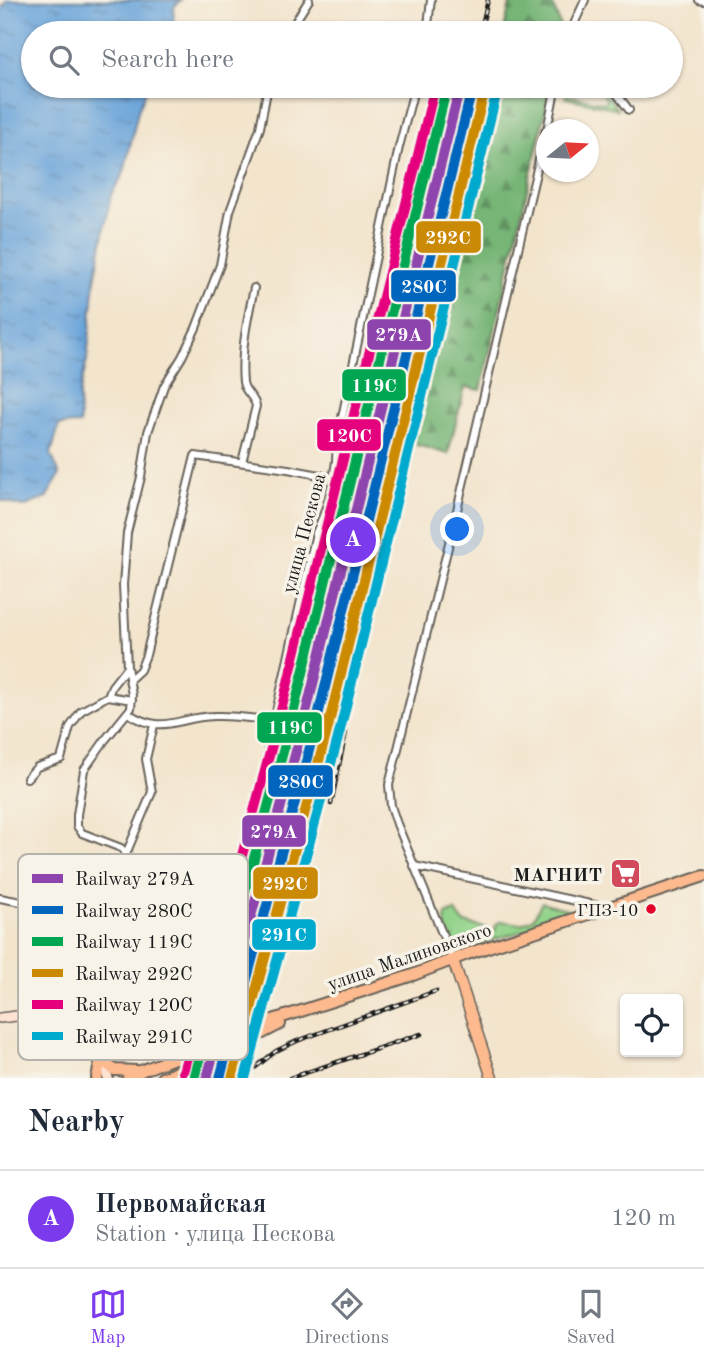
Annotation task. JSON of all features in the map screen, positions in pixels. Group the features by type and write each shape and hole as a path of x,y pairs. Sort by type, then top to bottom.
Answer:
{"highway":[{"name":"улица Малиновского","path":"248,1041 276,1026 704,876"},
{"name":"улица Малиновского","path":"248,1030 704,883"},
{"path":"97,1078 101,1060"},
{"path":"102,1060 109,1067 121,1072 143,1070"},
{"name":"улица Малиновского","path":"128,1078 169,1060"},
{"name":"улица Малиновского","path":"162,1078 207,1060"}],"main road":[{"path":"454,963 492,1078"}],"street":[{"path":"296,21 309,0"},
{"path":"428,21 431,0"},
{"path":"575,21 585,0"},
{"path":"154,725 146,759 152,792 126,854 121,848 82,833 77,826 77,815 85,769 131,708 123,585 127,533 141,477 148,432 164,386 191,337 220,265 230,211 260,128 266,98"},
{"name":"улица Пескова","path":"244,854 316,533 330,502 335,478 337,441 398,147 412,98"},
{"path":"549,119 554,98"},
{"path":"620,98 629,110"},
{"path":"454,963 392,812 388,785 536,176"},
{"path":"242,462 256,406 255,399 246,391 243,380 247,322 254,288"},
{"path":"129,680 140,670 146,655 195,456 335,478"},
{"path":"108,696 112,686 127,667"},
{"path":"27,779 37,767 61,759 70,727 81,711 108,696 132,700"},
{"path":"128,713 144,723 154,725 212,716 275,721"},
{"path":"415,866 610,908"},
{"path":"0,898 18,901"},
{"path":"0,1018 18,1016"},
{"path":"101,1060 108,1078"}],"green space":[{"path":"511,0 551,0 559,21 506,21"},
{"path":"488,98 548,98 543,119 536,119 536,151 481,390 465,387 448,454 410,443"},
{"path":"565,98 605,103 609,98 617,109"},
{"path":"542,902 575,912 571,916 464,949 456,944 447,930 446,915 455,911 464,923 496,930 496,925 501,921 521,924 533,919"}],"water":[{"path":"7,0 181,0 174,7 173,21 21,21 21,98 143,98 124,173 111,195 95,280 87,360 79,395 80,424 59,425 51,454 60,475 46,498 23,507 0,500 0,11"}],"railway":[{"path":"483,21 488,0"},
{"path":"280,806 315,701 348,581 465,98"},
{"path":"331,804 346,732"},
{"path":"248,906 278,816"},
{"path":"242,1078 276,1051 297,1041 436,991"},
{"path":"290,1078 421,1034"}],"rail line":[{"name":"120С","path":"242,854 278,723 432,98"},
{"name":"119С","path":"248,880 290,726 444,98"},
{"name":"279А","path":"248,927 302,729 457,98"},
{"name":"280С","path":"248,975 314,732 470,98"},
{"name":"292С","path":"248,1020 326,735 483,98"},
{"name":"291С","path":"245,1078 338,738 495,98"},
{"name":"120С","path":"183,1072 186,1060"},
{"name":"119С","path":"195,1075 199,1060"},
{"name":"279А","path":"207,1078 212,1060"},
{"name":"280С","path":"220,1078 225,1060"},
{"name":"292С","path":"232,1078 237,1060"}],"place":[{"name":"Первомайская","path":"353,540"},
{"name":"МАГНИТ","path":"625,874"},
{"name":"ГПЗ-10","path":"651,909"}]}
